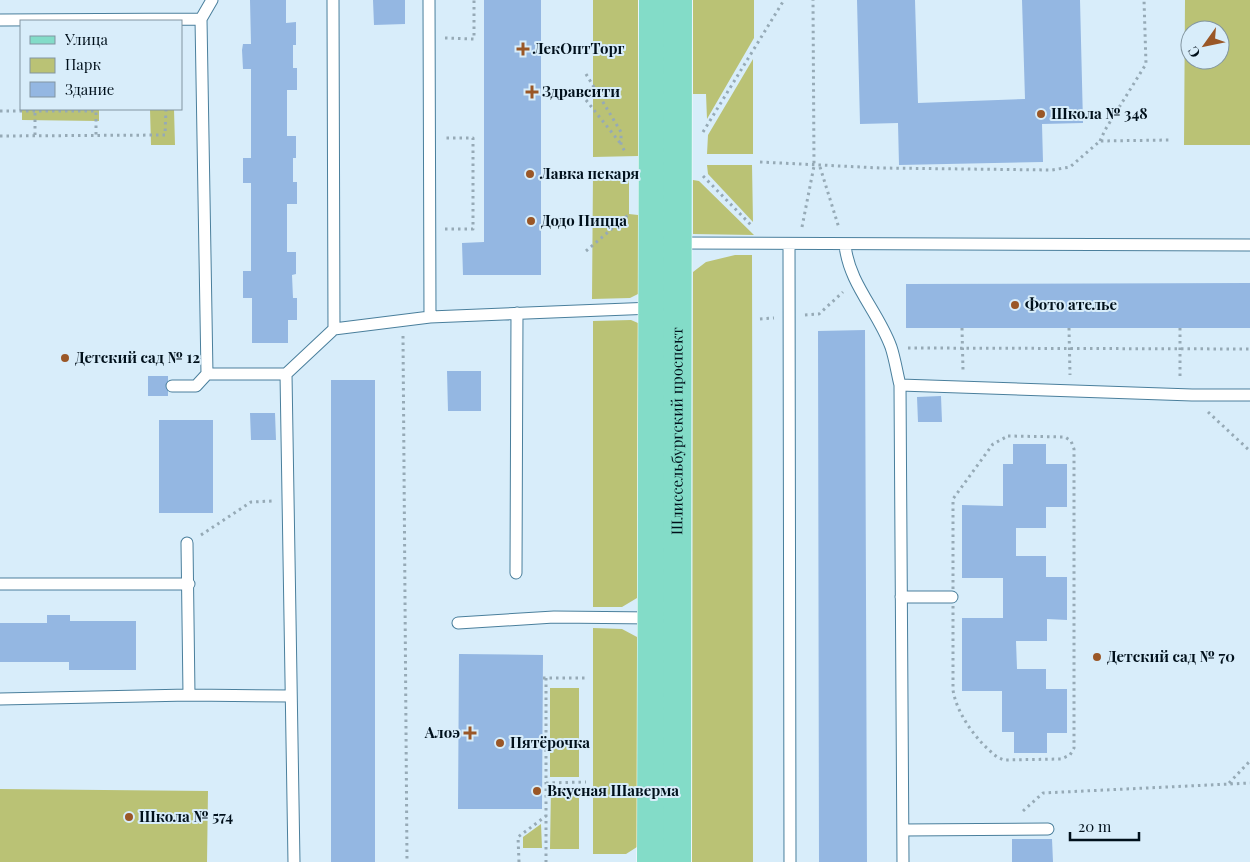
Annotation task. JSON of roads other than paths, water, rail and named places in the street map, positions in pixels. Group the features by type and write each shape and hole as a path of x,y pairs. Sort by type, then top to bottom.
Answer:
{"main road":[{"name":"Шлиссельбургский проспект","path":"651,862 665,619 678,309 665,243 653,0"},
{"name":"Шлиссельбургский проспект","path":"677,862 652,308 665,243 678,0"}],"lane":[{"path":"172,386 196,386 207,374 201,19 212,0"},
{"path":"333,0 334,329"},
{"path":"429,0 430,317"},
{"path":"0,20 201,19"},
{"path":"665,243 794,245 1250,245"},
{"path":"790,862 789,317 794,245"},
{"path":"845,245 847,262 855,280 891,348 900,385 903,862"},
{"path":"207,374 286,374 334,329 430,317 652,308 678,309"},
{"path":"516,573 517,313"},
{"path":"286,374 294,862"},
{"path":"900,385 1186,395 1250,395"},
{"path":"187,543 189,695"},
{"path":"0,584 189,584"},
{"path":"901,597 952,597"},
{"path":"458,623 554,617 665,619"},
{"path":"0,699 189,695 291,696"},
{"path":"903,830 1048,829"}],"place":[{"name":"ЛекОптТорг","path":"523,49"},
{"name":"Здравсити","path":"532,92"},
{"name":"Школа № 348","path":"1041,114"},
{"name":"Лавка пекаря","path":"530,174"},
{"name":"Додо Пицца","path":"531,221"},
{"name":"Фото ателье","path":"1015,305"},
{"name":"Детский сад № 12","path":"65,358"},
{"name":"Детский сад № 70","path":"1097,657"},
{"name":"Алоэ","path":"470,733"},
{"name":"Пятёрочка","path":"500,743"},
{"name":"Вкусная Шаверма","path":"537,791"},
{"name":"Школа № 574","path":"129,817"}]}
